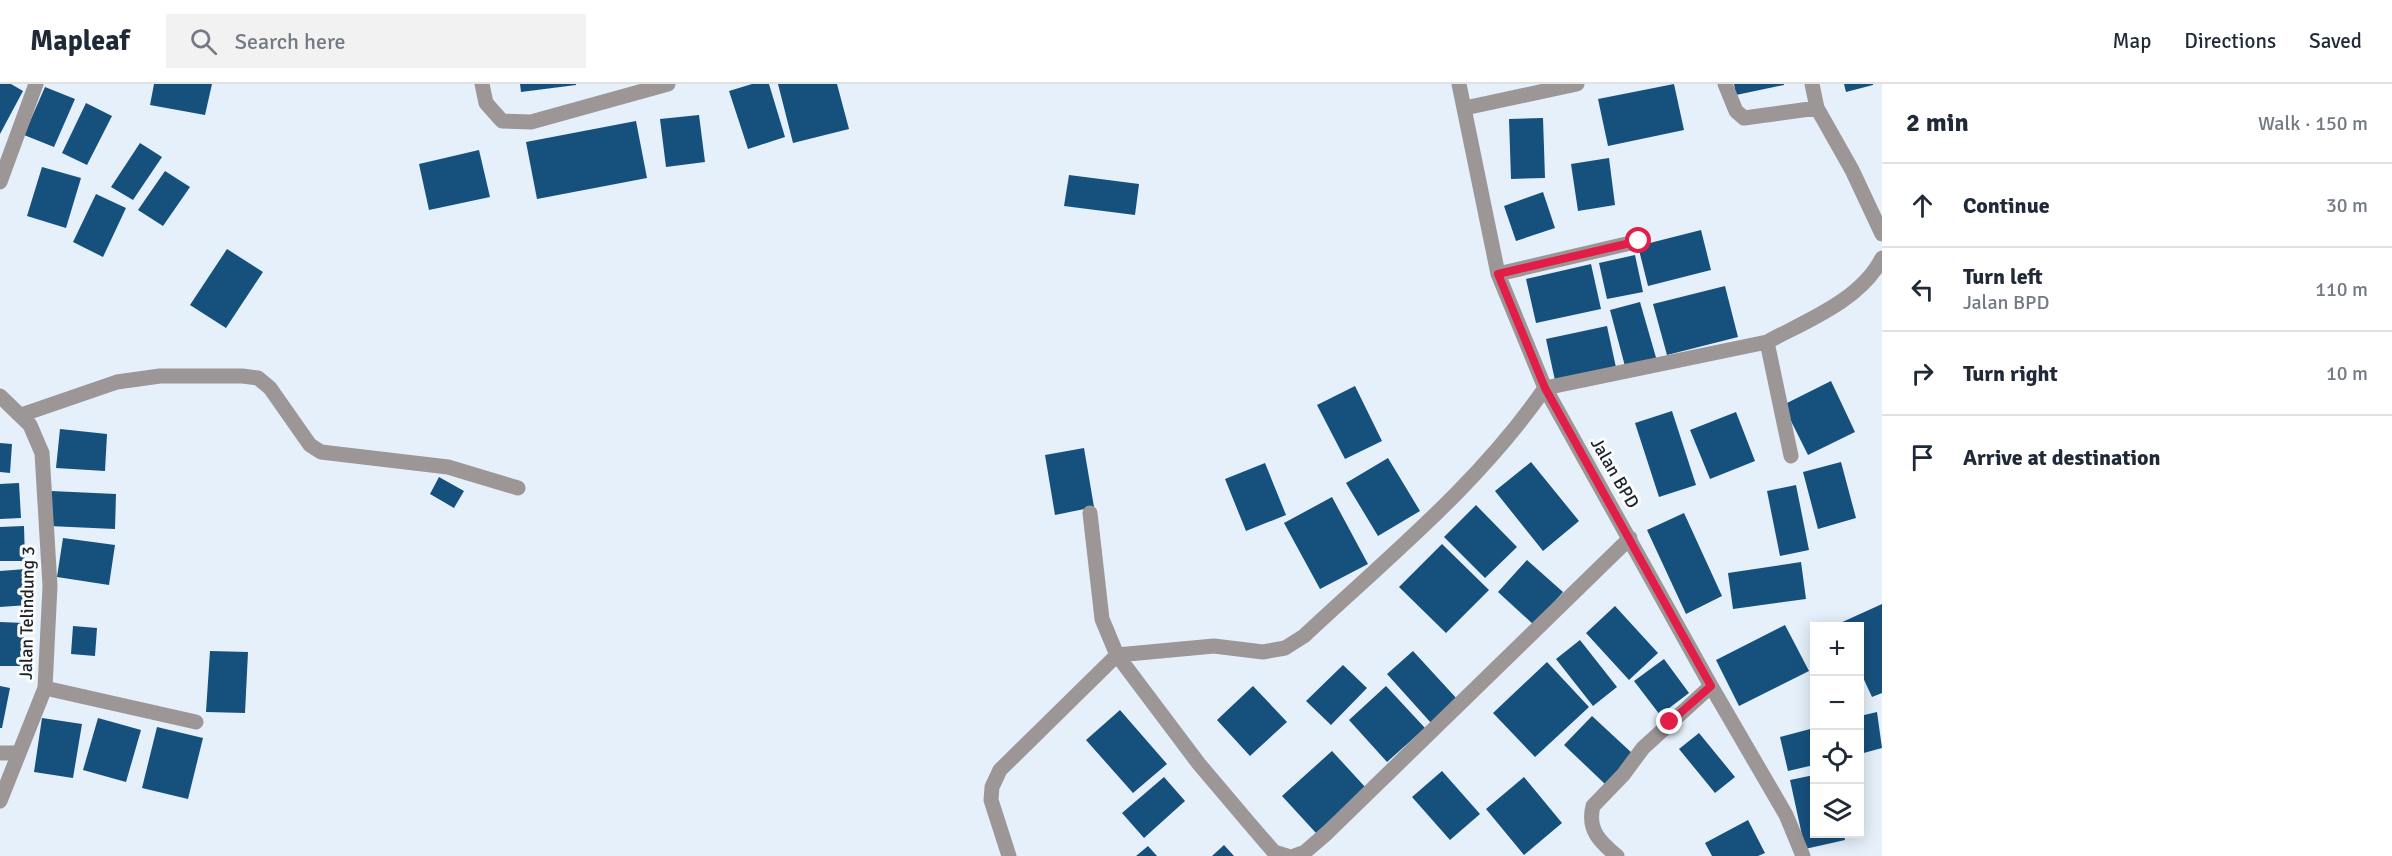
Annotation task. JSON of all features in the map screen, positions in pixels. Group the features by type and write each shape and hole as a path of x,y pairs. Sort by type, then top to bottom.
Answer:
{"street":[{"path":"0,182 36,84"},
{"path":"482,84 486,103 502,121 531,122 668,84"},
{"name":"Jalan BPD","path":"1459,84 1498,274 1545,388 1711,686 1786,815 1803,856"},
{"path":"1465,108 1577,84"},
{"path":"1725,84 1736,111 1744,118 1817,108"},
{"path":"1812,84 1817,108 1852,171 1882,234"},
{"path":"1498,274 1639,241"},
{"path":"1009,856 991,801 992,787 1000,770 1117,655 1214,646 1263,652 1285,648 1304,636 1479,472 1517,429 1545,388 1767,342 1827,310 1875,272 1882,258"},
{"path":"1767,342 1791,456"},
{"path":"21,415 117,382 160,376 258,378 270,388 310,445 321,452 448,467 518,488"},
{"name":"Jalan Telindung 3","path":"0,396 21,415 35,433 42,453 50,586 45,688 0,801"},
{"path":"1090,513 1102,619 1117,655 1228,798 1274,852 1287,856"},
{"path":"1294,856 1305,852 1327,833 1630,538"},
{"path":"1617,856 1599,841 1592,827 1593,806 1623,775 1643,748 1711,686"},
{"path":"45,688 196,722"},
{"path":"0,753 19,753"}],"building":[{"path":"0,84 11,84 23,91 0,134"},
{"path":"154,84 212,84 205,115 150,105"},
{"path":"520,84 576,84 576,85 521,92"},
{"path":"752,84 769,84 785,137 748,149 729,91"},
{"path":"778,84 837,84 849,129 793,143"},
{"path":"1674,84 1684,130 1608,146 1598,99"},
{"path":"1734,84 1784,84 1784,85 1736,95"},
{"path":"1844,84 1873,84 1873,85 1846,92"},
{"path":"45,87 75,99 54,147 24,135"},
{"path":"86,103 112,116 87,165 62,153"},
{"path":"699,115 705,162 666,167 660,119"},
{"path":"1543,118 1545,178 1511,179 1509,119"},
{"path":"636,121 647,178 537,199 526,142"},
{"path":"140,143 162,157 133,200 111,187"},
{"path":"479,150 490,197 429,210 419,164"},
{"path":"1609,158 1615,205 1578,211 1571,164"},
{"path":"42,167 81,178 66,228 27,216"},
{"path":"165,171 190,187 163,226 138,210"},
{"path":"1069,175 1139,184 1135,215 1064,206"},
{"path":"1543,192 1555,228 1516,241 1504,206"},
{"path":"96,194 126,208 103,257 73,242"},
{"path":"1701,230 1711,270 1648,286 1638,246"},
{"path":"227,249 263,272 226,328 190,305"},
{"path":"1635,255 1643,292 1607,299 1599,263"},
{"path":"1591,264 1601,309 1536,323 1526,279"},
{"path":"1725,286 1738,337 1667,355 1653,304"},
{"path":"1640,302 1657,361 1626,370 1610,310"},
{"path":"1607,326 1617,372 1556,385 1546,339"},
{"path":"1831,381 1855,432 1808,455 1783,405"},
{"path":"1355,386 1382,441 1345,459 1317,405"},
{"path":"1672,411 1696,485 1659,497 1635,423"},
{"path":"1736,412 1755,461 1710,479 1690,430"},
{"path":"60,429 107,434 105,471 56,468"},
{"path":"0,443 12,444 10,473 0,472"},
{"path":"1084,448 1094,507 1055,515 1045,455"},
{"path":"1388,458 1420,511 1378,536 1346,483"},
{"path":"1531,462 1579,521 1543,551 1495,491"},
{"path":"1841,462 1856,518 1818,529 1803,472"},
{"path":"1265,463 1286,515 1246,531 1225,479"},
{"path":"439,477 464,491 454,508 430,494"},
{"path":"19,483 21,518 0,519 0,484"},
{"path":"1796,485 1809,550 1780,556 1767,491"},
{"path":"51,491 116,494 115,529 49,526"},
{"path":"1332,497 1368,564 1320,589 1284,523"},
{"path":"1476,505 1517,547 1485,578 1444,537"},
{"path":"1684,513 1722,596 1686,614 1647,530"},
{"path":"24,526 25,561 0,561 0,527"},
{"path":"63,538 115,545 109,585 57,577"},
{"path":"1442,544 1489,590 1446,633 1399,587"},
{"path":"1527,560 1563,592 1534,625 1498,592"},
{"path":"1801,562 1806,599 1733,609 1728,573"},
{"path":"26,569 28,605 0,607 0,571"},
{"path":"1882,604 1882,693 1872,697 1864,680 1864,622 1842,622"},
{"path":"1615,606 1658,653 1629,680 1586,633"},
{"path":"0,622 24,623 23,666 0,666"},
{"path":"1785,625 1809,671 1739,706 1716,660"},
{"path":"73,626 97,628 95,656 71,654"},
{"path":"1580,640 1617,687 1593,706 1556,659"},
{"path":"210,651 248,652 245,713 206,712"},
{"path":"1413,651 1458,700 1432,724 1387,674"},
{"path":"1664,659 1689,693 1660,715 1634,681"},
{"path":"1547,662 1589,707 1535,757 1493,713"},
{"path":"1343,665 1367,688 1331,725 1306,701"},
{"path":"0,686 10,688 2,728 0,728"},
{"path":"1253,686 1287,722 1250,756 1217,720"},
{"path":"1386,686 1425,728 1387,762 1349,720"},
{"path":"1120,710 1167,764 1133,793 1086,740"},
{"path":"1877,712 1882,748 1864,753 1864,730 1864,715"},
{"path":"1592,716 1633,754 1605,784 1564,745"},
{"path":"42,718 82,724 73,778 34,772"},
{"path":"98,718 141,730 126,782 83,770"},
{"path":"157,727 203,738 188,799 142,788"},
{"path":"1810,729 1810,766 1788,771 1780,737"},
{"path":"1699,733 1735,777 1715,793 1679,749"},
{"path":"1332,751 1366,788 1316,833 1282,796"},
{"path":"1442,771 1480,814 1450,840 1412,797"},
{"path":"1810,776 1810,838 1845,838 1845,840 1805,849 1790,780"},
{"path":"1164,777 1185,801 1144,838 1122,813"},
{"path":"1524,777 1562,823 1524,855 1486,809"},
{"path":"1748,820 1765,853 1758,856 1712,856 1705,843"},
{"path":"1224,845 1234,856 1212,856"},
{"path":"1148,846 1157,856 1136,856"}],"route":[{"path":"1639,241 1498,274 1545,388 1711,686 1670,722"}]}
